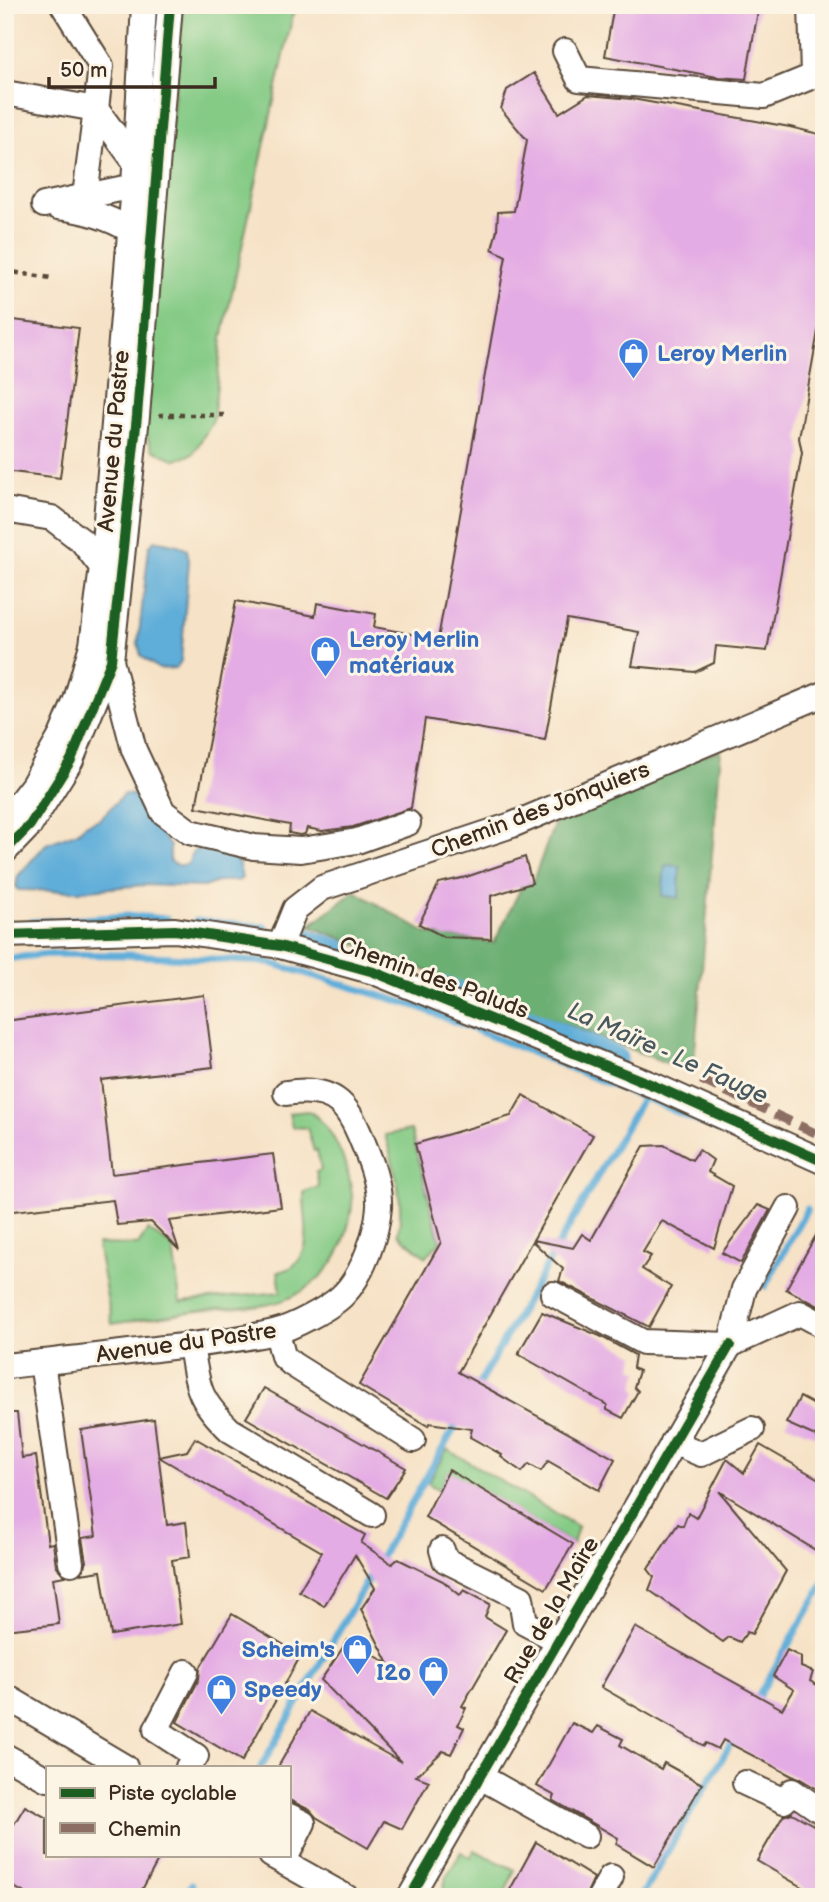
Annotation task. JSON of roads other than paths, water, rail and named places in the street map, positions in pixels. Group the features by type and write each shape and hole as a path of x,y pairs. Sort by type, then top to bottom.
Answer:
{"street":[{"path":"63,5 101,66 85,196"},
{"name":"Avenue du Pastre","path":"5,821 38,775 61,736 76,700 92,645 103,567 135,174 144,5"},
{"name":"Avenue du Pastre","path":"5,851 30,825 71,760 111,661 137,416 170,5"},
{"path":"565,51 579,79 764,96 813,76 811,5"},
{"path":"5,93 96,109 135,174 85,196 44,205 83,210 110,218 130,230"},
{"path":"5,510 52,518 82,541 103,567"},
{"path":"111,661 134,750 163,812 190,832 254,848 301,850 357,841 408,823"},
{"name":"Chemin des Jonquiers","path":"280,946 295,909 322,888 512,825 824,694"},
{"name":"Chemin des Paluds","path":"5,935 175,930 280,946 374,972 656,1086 824,1162"},
{"name":"Avenue du Pastre","path":"5,1366 191,1345 276,1332 311,1317 344,1294 369,1255 379,1206 373,1167 352,1116 331,1097 303,1090 286,1093"},
{"name":"Rue de la Maïre","path":"410,1897 730,1345 744,1289 788,1208"},
{"path":"553,1294 643,1342 730,1345 800,1313 824,1326"},
{"path":"276,1332 283,1356 292,1364 413,1440"},
{"path":"191,1345 198,1388 212,1412 230,1430 372,1516"},
{"path":"42,1363 71,1563"},
{"path":"673,1442 701,1454 752,1429"},
{"path":"442,1550 445,1560 521,1598 525,1623 558,1640"},
{"path":"186,1672 156,1730 196,1756 189,1766"},
{"path":"5,1696 123,1766"},
{"path":"5,1756 46,1778"},
{"path":"479,1776 586,1836"},
{"path":"745,1783 784,1801 792,1791 824,1813"},
{"path":"290,1816 303,1823 290,1844"},
{"path":"283,1856 345,1897"}],"water":[{"path":"154,540 178,545 187,550 189,560 181,661 176,668 159,669 141,656 138,643 149,547"},
{"path":"124,794 144,796 150,820 170,846 172,863 189,863 191,854 197,849 227,853 238,861 242,878 238,881 220,881 204,887 144,885 78,891 18,890 18,876 46,844 78,832 85,825 100,819"},
{"path":"665,865 680,866 679,898 662,896"}],"waterway":[{"path":"32,922 130,916 167,919"},
{"path":"196,921 265,927"},
{"name":"La Maïre - Le Fauge","path":"293,935 342,952"},
{"path":"5,959 47,954 267,962 419,1007 657,1103 824,1177"},
{"name":"La Maïre - Le Fauge","path":"443,988 504,1010 616,1058"},
{"path":"475,1391 643,1097"},
{"path":"765,1286 807,1209"},
{"path":"262,1766 459,1420"},
{"path":"754,1704 824,1583"},
{"path":"641,1897 734,1738"},
{"path":"185,1897 192,1884"}],"place":[{"name":"Leroy Merlin","path":"634,380"},
{"name":"Leroy Merlin matériaux","path":"326,679"},
{"name":"Scheim's","path":"358,1676"},
{"name":"I2o","path":"434,1699"},
{"name":"Speedy","path":"221,1716"}]}
